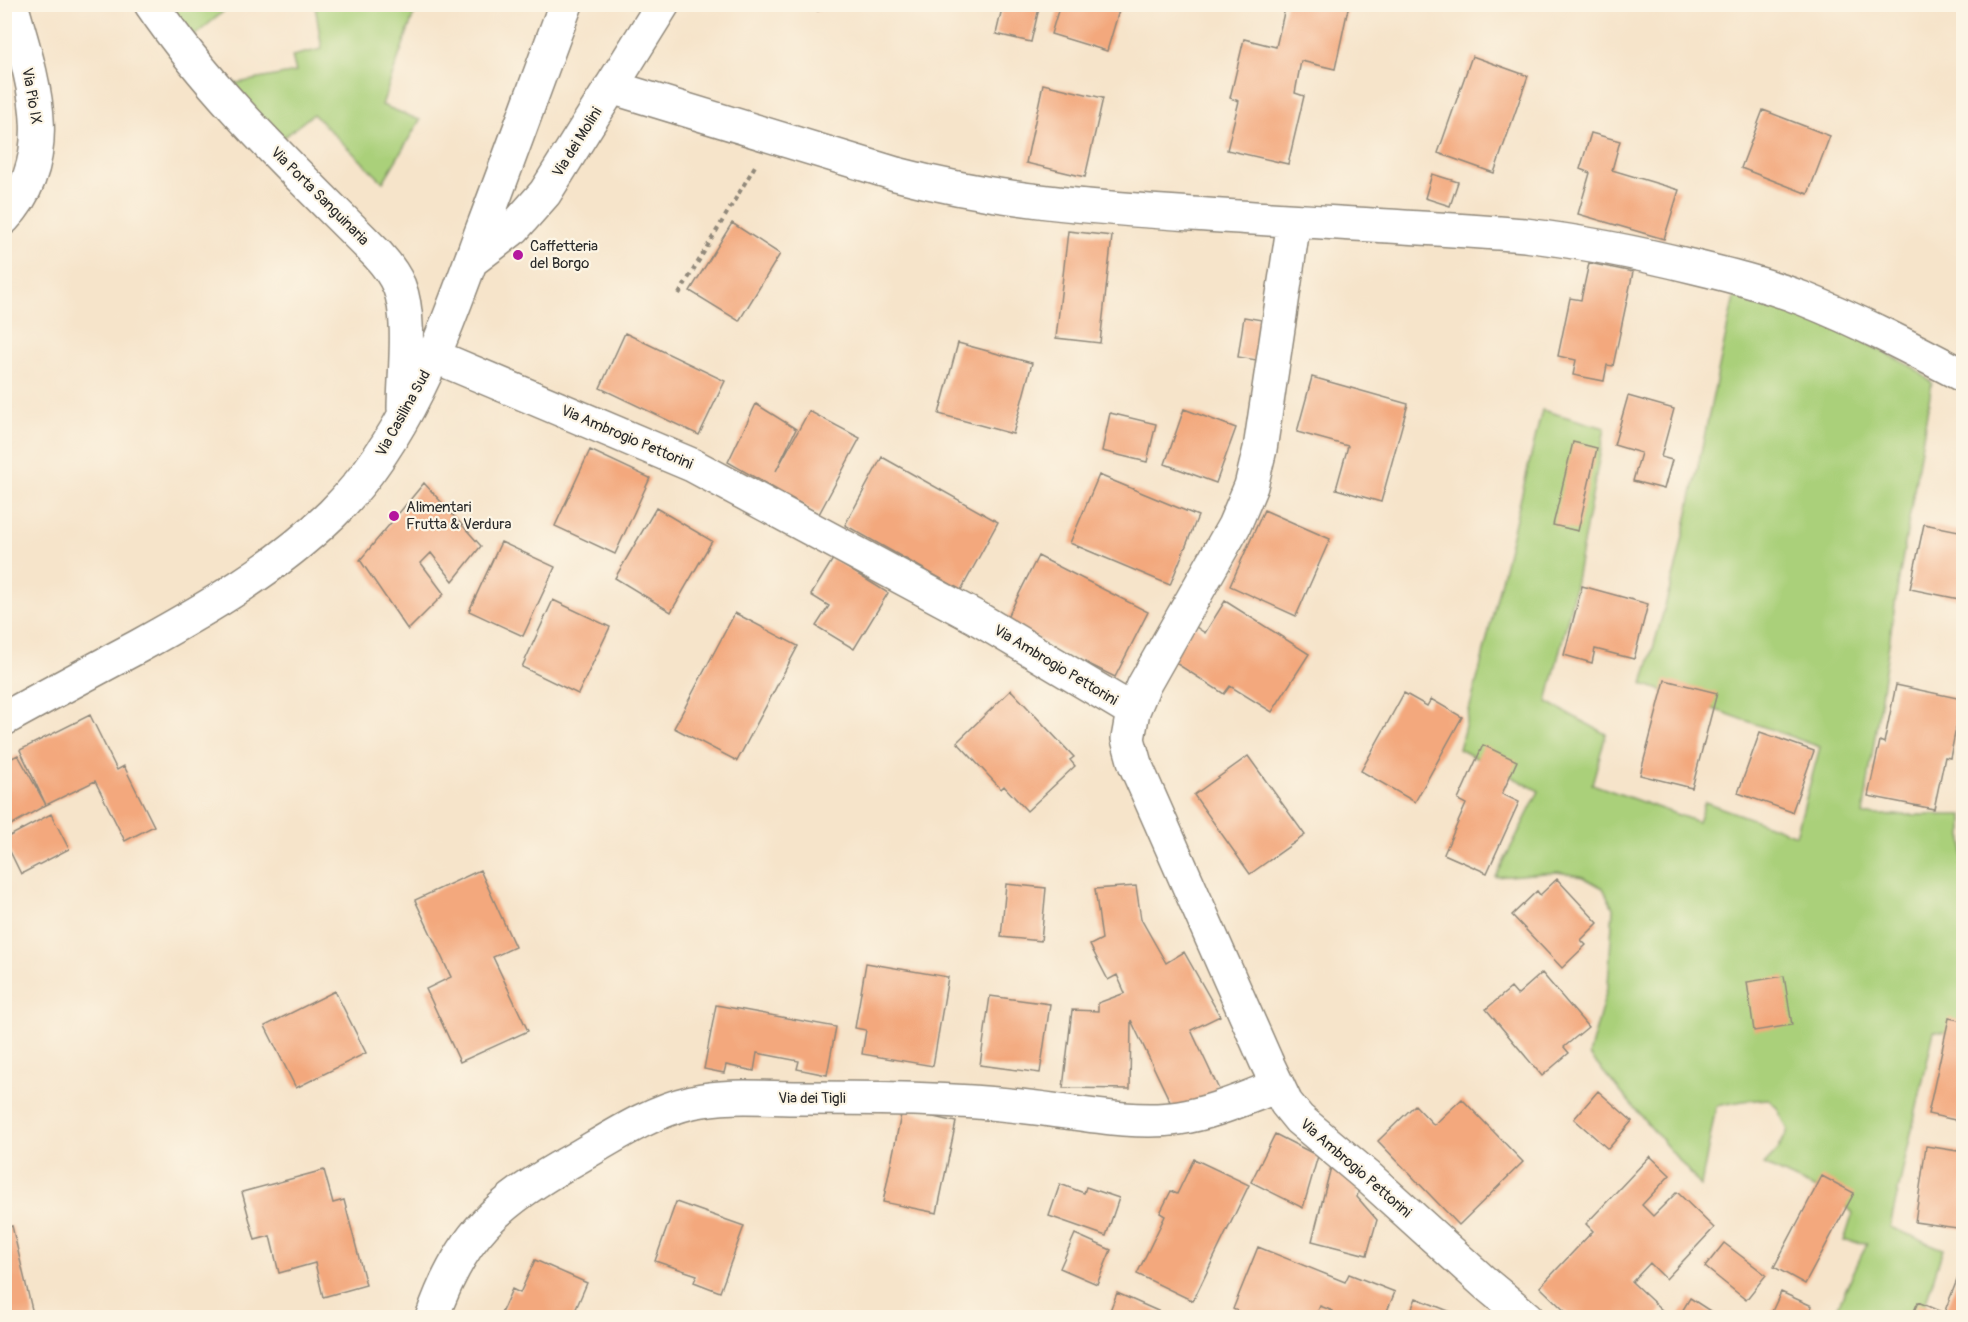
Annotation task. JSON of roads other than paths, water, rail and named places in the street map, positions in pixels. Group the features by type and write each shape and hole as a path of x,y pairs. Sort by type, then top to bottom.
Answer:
{"street":[{"name":"Via Pio IX","path":"4,218 27,184 33,169 39,134 38,116 31,83 11,4"},
{"name":"Via Porta Sanguinaria","path":"151,4 189,58 378,255 394,275 402,294 406,315 403,420"},
{"name":"Via Casilina Sud","path":"4,719 190,618 261,573 302,541 346,499 369,472 403,420 434,356 566,4"},
{"name":"Via dei Molini","path":"471,261 503,238 535,205 555,179 663,4"},
{"path":"612,87 930,183 1011,199 1101,208 1550,238 1684,264 1749,281 1805,300 1868,326 1964,376"},
{"path":"1133,711 1147,679 1223,548 1251,486 1260,449 1294,221"},
{"name":"Via Ambrogio Pettorini","path":"434,356 692,465 977,618 1133,711 1128,739 1135,764 1278,1086 1292,1111 1486,1284 1527,1317"},
{"name":"Via dei Tigli","path":"432,1317 447,1276 460,1254 483,1224 507,1202 560,1166 651,1116 693,1102 743,1098 907,1098 989,1103 1131,1119 1163,1120 1210,1111 1278,1086"}],"place":[{"name":"Caffetteria del Borgo","path":"518,255"},
{"name":"Alimentari Frutta & Verdura","path":"394,516"}]}
